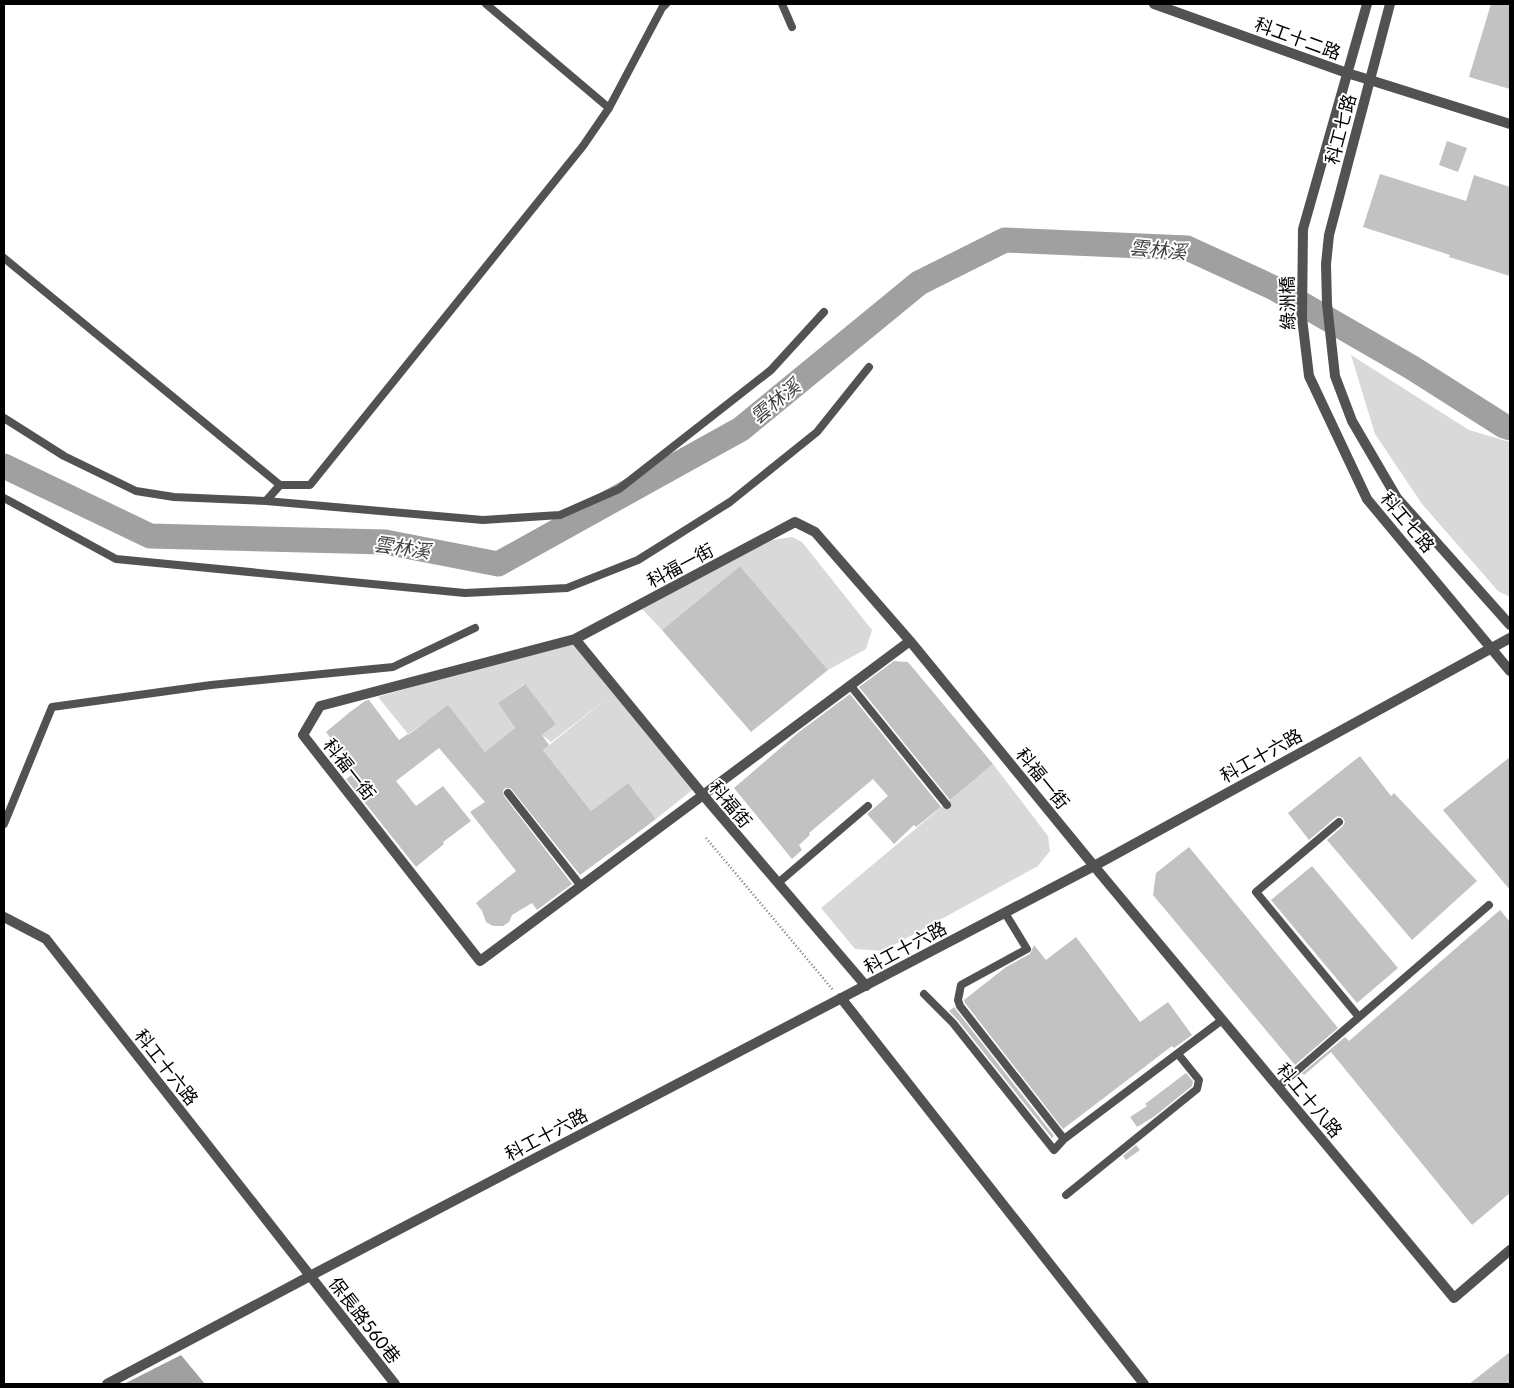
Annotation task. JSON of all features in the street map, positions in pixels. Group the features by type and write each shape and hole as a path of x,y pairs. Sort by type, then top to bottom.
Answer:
{"street":[{"name":"科工十二路","path":"1154,4 1370,80"},
{"name":"科工七路","path":"1304,229 1367,4"},
{"name":"科工七路","path":"1390,4 1329,235 1326,264 1327,304 1335,376 1352,421 1398,498 1510,625"},
{"path":"1370,80 1510,124"},
{"name":"綠洲橋","path":"1304,229 1302,318 1309,376"},
{"name":"科工七路","path":"1309,376 1367,498 1510,671"},
{"name":"科福一街","path":"910,641 480,961 303,735 320,706 576,639 795,522 815,532 910,641 1094,866"},
{"name":"科工十六路","path":"107,1384 1094,866 1510,638"},
{"name":"科福街","path":"576,639 702,795 866,986"},
{"name":"科工十八路","path":"1094,866 1454,1298 1510,1250"},
{"name":"科工十六路","path":"4,917 46,939 310,1276"},
{"path":"841,998 1144,1384"},
{"name":"保長路560巷","path":"310,1276 395,1384"}],"lane":[{"path":"486,4 609,108"},
{"path":"4,258 280,484 310,485 583,146 609,108 662,8 666,4"},
{"path":"782,4 792,27"},
{"path":"4,418 64,456 136,491 174,497 266,501 483,520 560,514 619,490 771,370 824,312"},
{"path":"4,498 116,559 465,593 567,588 638,560 730,502 817,432 869,367"},
{"path":"266,501 280,484"},
{"path":"4,824 52,706 211,685 394,667 475,628"},
{"path":"850,685 947,805"},
{"path":"508,793 581,886"},
{"path":"778,883 868,806"},
{"path":"1339,822 1256,892 1359,1017"},
{"path":"1278,1087 1489,905"},
{"path":"1005,913 1027,949 961,985 958,1000 960,1006 1064,1139"},
{"path":"924,994 953,1023 1054,1150 1064,1139 1222,1020"},
{"path":"1066,1195 1197,1089 1199,1080 1178,1054"}],"path":[{"path":"706,838 841,998"}],"shaded area":[{"path":"1351,355 1469,430 1510,442 1510,597 1498,591 1422,504 1375,434"},
{"path":"792,537 802,542 872,630 866,649 828,670 740,566 662,630 642,609 766,541"},
{"path":"575,639 696,787 656,819 628,783 591,811 543,750 609,697 551,742 542,735 556,724 524,684 498,703 515,728 485,752 448,706 408,734 378,697"},
{"path":"993,764 1048,836 1050,851 1038,866 883,951 855,949 821,908"},
{"path":"181,1355 205,1384 124,1384"}],"building":[{"path":"1491,4 1510,4 1510,89 1469,77"},
{"path":"1447,141 1467,148 1458,172 1439,165"},
{"path":"1380,174 1466,201 1474,175 1510,187 1510,276 1363,227"},
{"path":"740,566 828,670 751,732 662,630"},
{"path":"894,661 908,662 993,764 950,800 859,687"},
{"path":"525,684 556,724 542,735 549,745 543,750 591,811 628,783 656,819 580,875 512,790 505,788 503,791 504,796 572,884 537,910 532,903 512,915 509,922 503,926 493,926 486,922 482,911 476,903 516,871 470,812 485,802 439,748 396,781 416,806 443,786 471,821 443,842 444,844 416,867 346,779 356,772 326,732 350,712 369,700 399,740 448,705 485,752 515,728 498,703"},
{"path":"850,694 941,807 916,827 914,825 894,844 867,814 888,796 873,779 809,833 810,835 799,845 802,850 792,859 734,788 799,732"},
{"path":"1360,756 1391,796 1394,793 1477,881 1412,940 1327,840 1343,826 1345,822 1343,818 1338,816 1309,840 1288,813"},
{"path":"1510,757 1510,890 1443,810"},
{"path":"1189,847 1338,1028 1295,1065 1153,895 1156,873"},
{"path":"1312,866 1398,968 1357,1003 1271,900"},
{"path":"1500,910 1510,922 1510,1193 1472,1225 1331,1052 1304,1075 1302,1073 1345,1037 1349,1041"},
{"path":"1076,937 1140,1022 1168,1002 1192,1035 1174,1048 1172,1046 1063,1129 964,1000 1006,967 1030,954 1034,945 1046,960"},
{"path":"954,1007 1054,1136 1052,1138 949,1011"},
{"path":"1186,1073 1193,1081 1192,1086 1155,1116 1137,1127 1130,1117 1147,1106 1145,1104"},
{"path":"1136,1145 1140,1150 1126,1160 1123,1156"},
{"path":"1510,1352 1510,1384 1469,1384"}],"waterway":[{"name":"雲林溪","path":"4,466 150,536 385,542 498,564 741,429 919,283 1005,240 1187,248 1274,288 1411,367 1510,428"}]}
